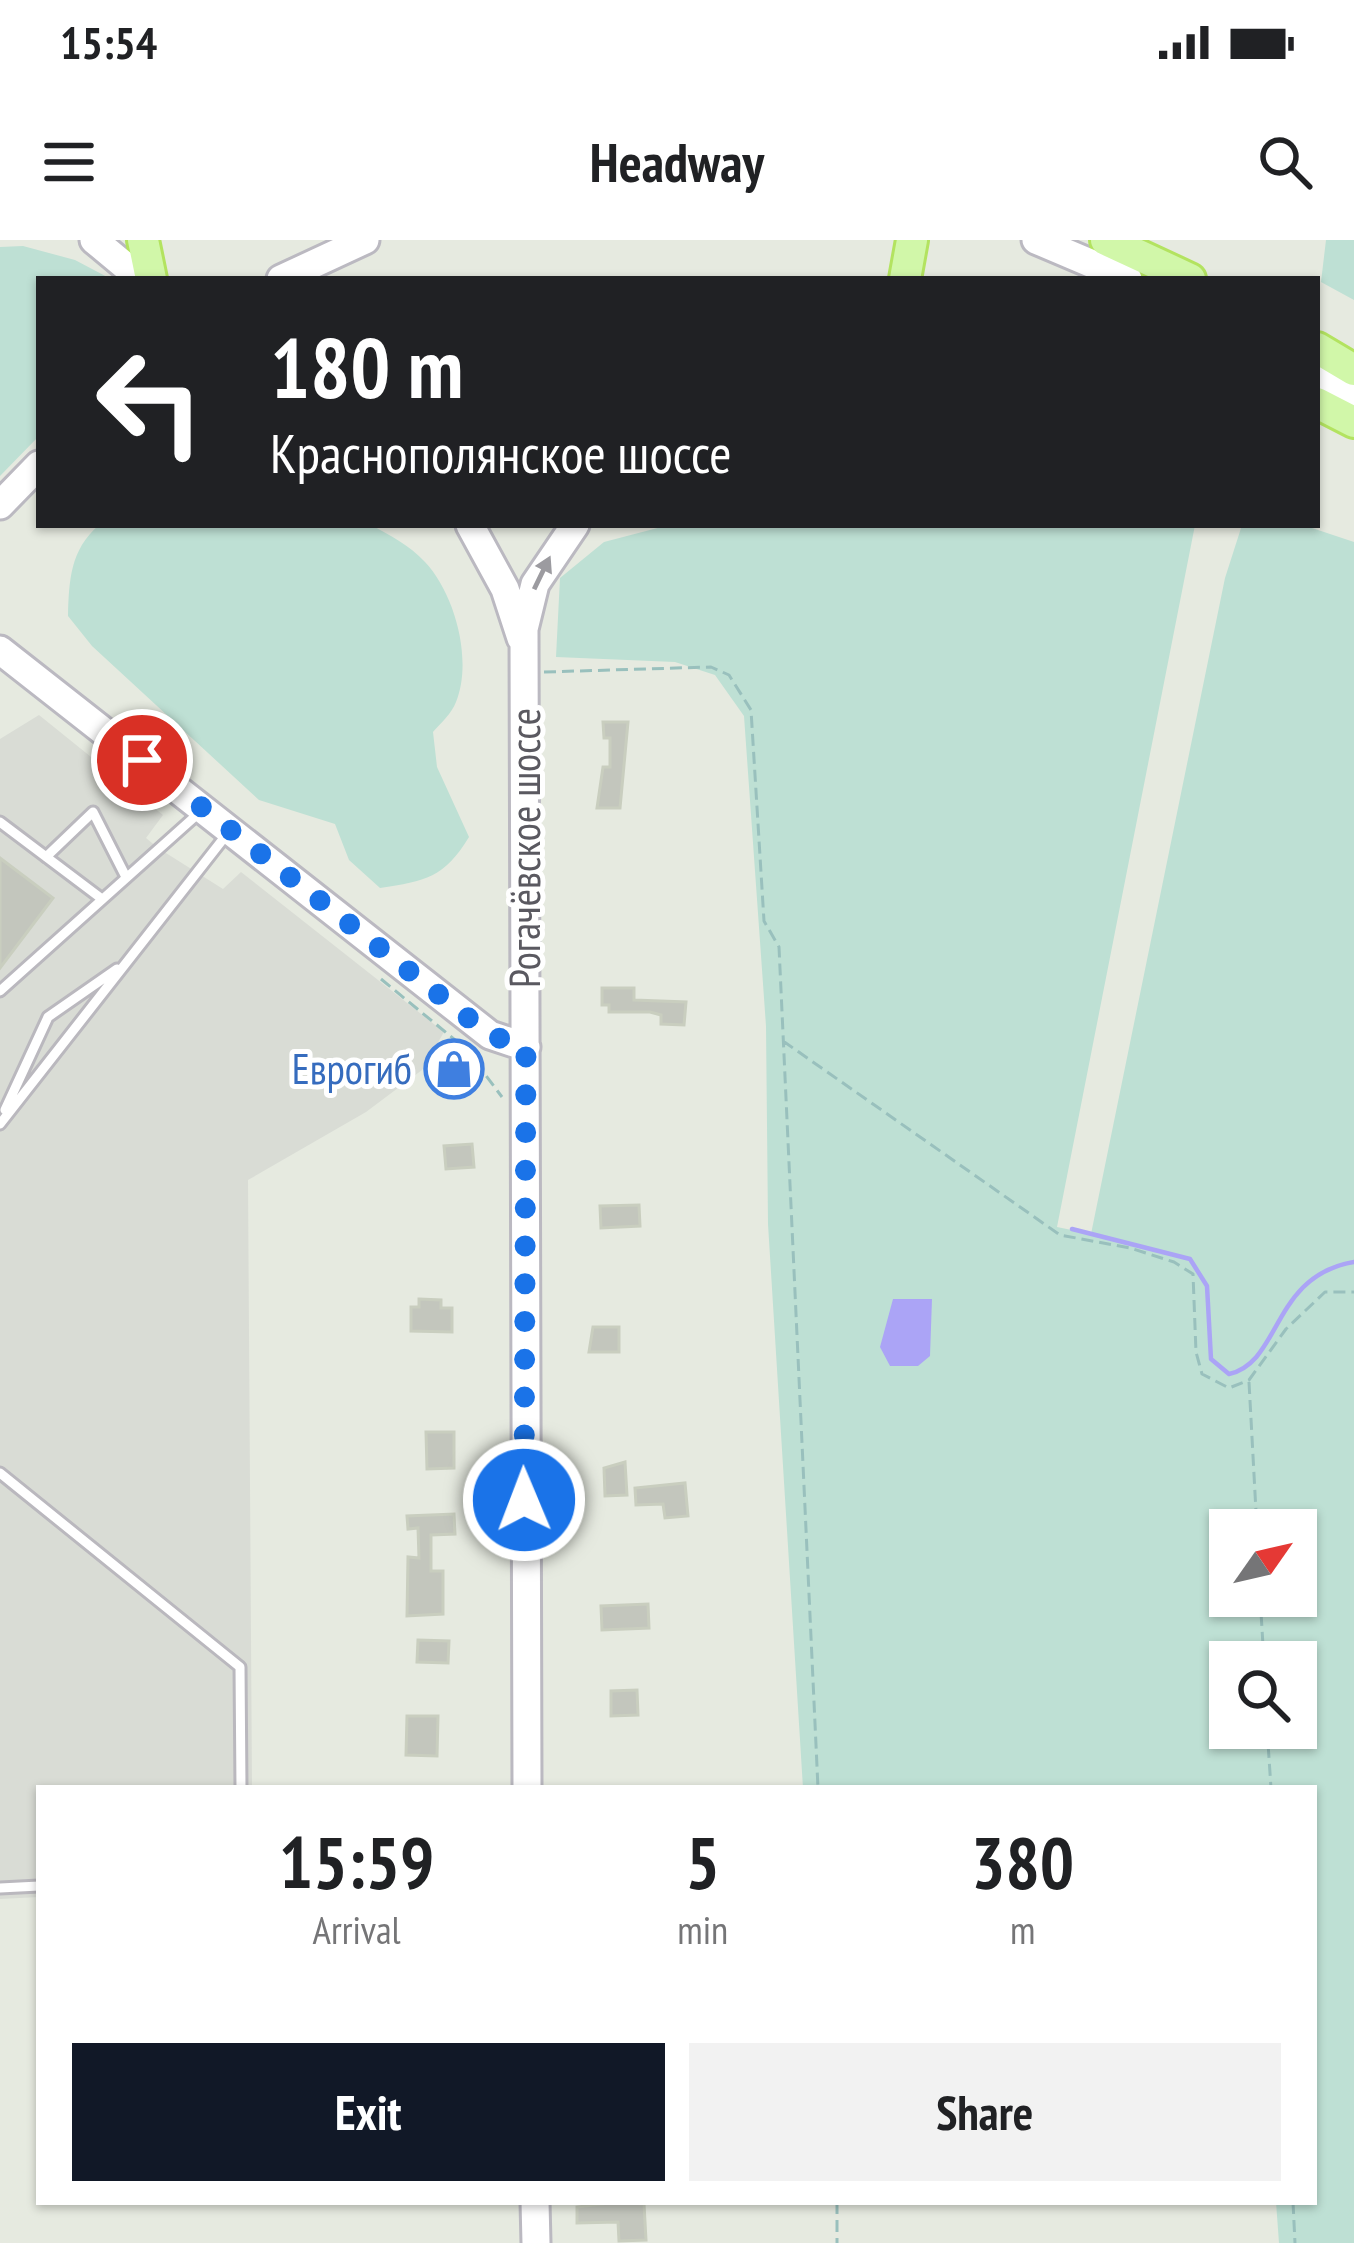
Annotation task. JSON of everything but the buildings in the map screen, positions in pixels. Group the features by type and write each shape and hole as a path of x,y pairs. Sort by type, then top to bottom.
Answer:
{"main road":[{"path":"94,240 137,276"},
{"path":"143,240 150,276"},
{"path":"287,276 365,240"},
{"path":"906,276 912,240"},
{"path":"1036,240 1122,276"},
{"path":"1106,240 1184,276"},
{"path":"1320,350 1354,370"},
{"path":"1320,374 1354,390"},
{"path":"1320,375 1354,399"},
{"path":"1320,405 1354,422"},
{"path":"0,505 36,469"},
{"name":"Рогачёвское шоссе","path":"472,528 505,589 525,660"},
{"name":"Рогачёвское шоссе","path":"527,1785 525,660 535,584 573,528"},
{"path":"0,650 490,1035 526,1047"},
{"path":"535,2205 536,2243"}],"lane":[{"path":"0,991 204,809"},
{"path":"46,857 94,812 126,877"},
{"path":"0,822 102,899"},
{"path":"0,1122 231,830"},
{"path":"0,1122 48,1017 126,963"},
{"path":"0,1473 240,1667 242,1785"},
{"path":"0,1888 36,1886"}],"path":[{"path":"525,660 711,667 729,675 751,710 764,922 779,947 818,1785"},
{"path":"378,976 466,1049 503,1098"},
{"path":"783,1041 1060,1235 1130,1248 1174,1262 1193,1274 1196,1352 1202,1374 1229,1388 1249,1380 1286,1329 1325,1292 1354,1292"},
{"path":"1249,1380 1256,1509"},
{"path":"1269,1749 1270,1785"},
{"path":"837,2205 837,2243"},
{"path":"1292,2205 1295,2243"}],"shaded area":[{"path":"1326,240 1354,240 1354,300 1321,282"},
{"path":"23,246 75,260 105,276 36,276 36,439 0,476 0,247"},
{"path":"96,528 376,528 419,556 445,591 462,648 456,702 433,732 437,767 469,837 451,861 422,880 380,888 349,860 335,824 259,800 92,646 68,616 71,578"},
{"path":"658,528 1194,528 1057,1227 1091,1234 1225,578 1241,528 1312,528 1354,542 1354,2243 1279,2243 1276,2205 1317,2205 1317,1785 803,1785 768,1224 766,1026 744,716 715,675 675,662 556,657 560,578 604,542"},
{"path":"39,715 163,815 146,838 158,848 223,889 241,872 444,1032 422,1070 366,1112 248,1180 252,1785 36,1785 36,1897 0,1899 0,739"},
{"path":"893,1299 932,1299 930,1356 918,1366 890,1366 880,1347"}],"waterway":[{"path":"1072,1229 1190,1259 1207,1286 1211,1359 1229,1374 1259,1353 1307,1284 1327,1270 1354,1262"}],"place":[{"name":"Еврогиб","path":"454,1069"}],"route":[{"path":"142,760 490,1035 526,1047 524,1500"}]}
